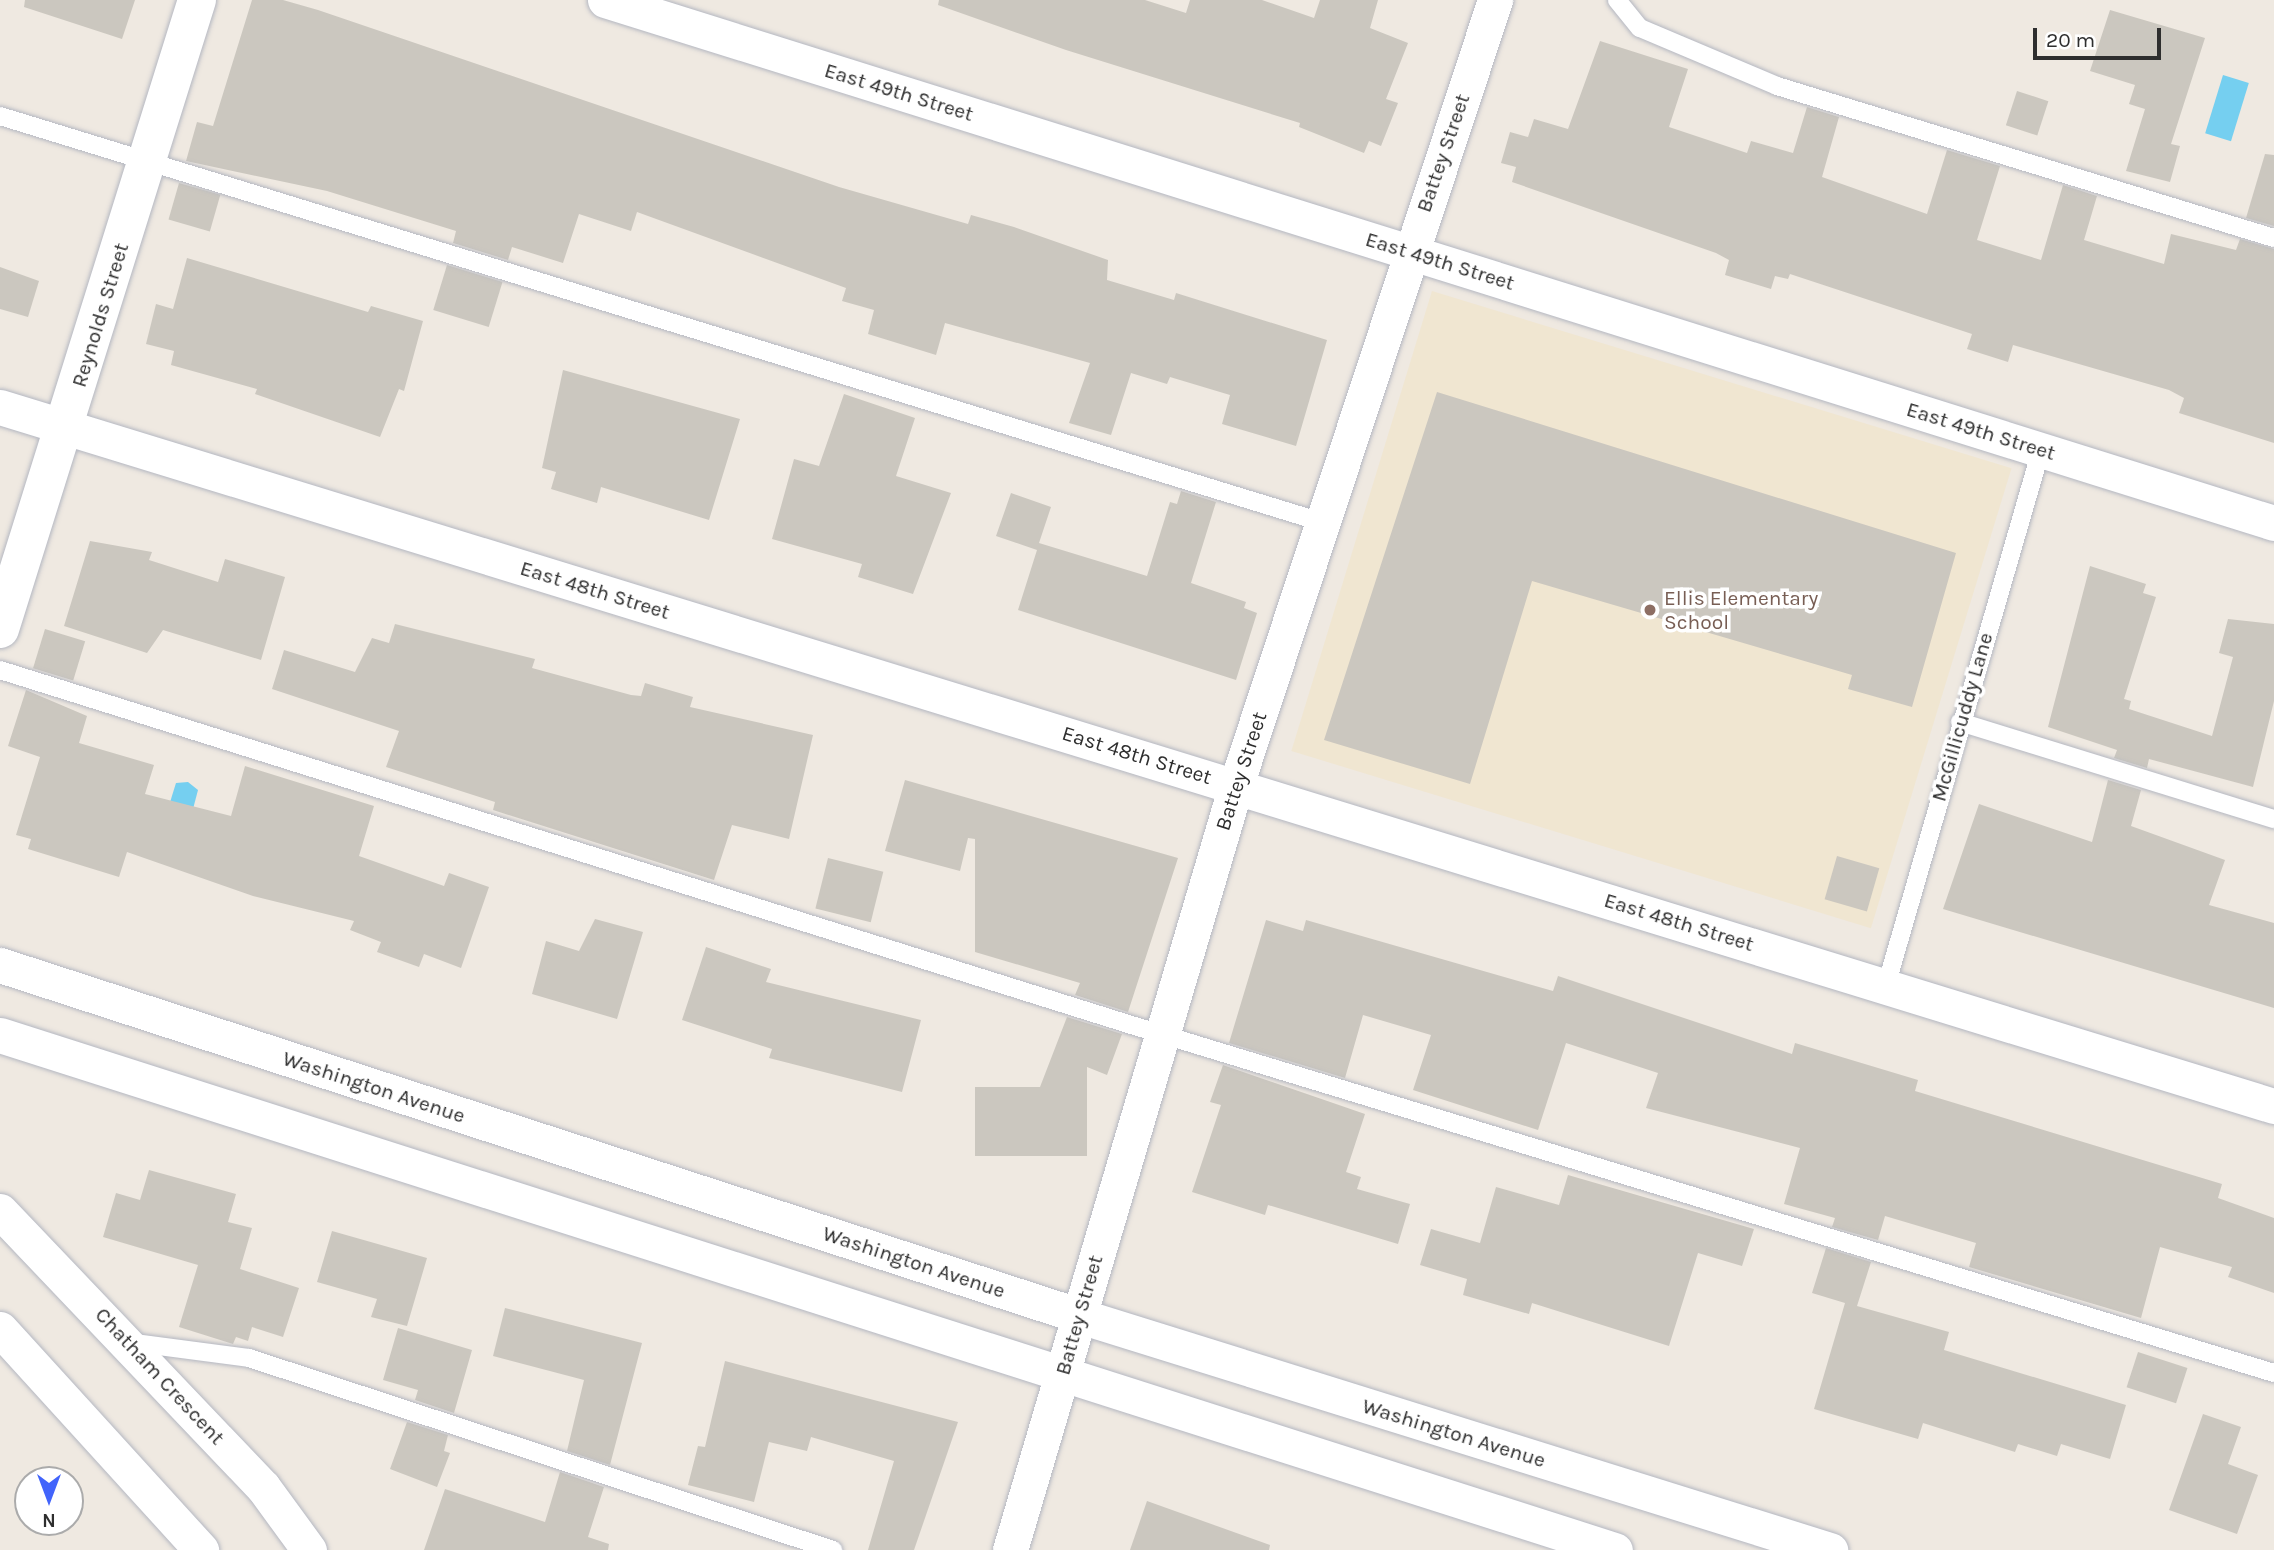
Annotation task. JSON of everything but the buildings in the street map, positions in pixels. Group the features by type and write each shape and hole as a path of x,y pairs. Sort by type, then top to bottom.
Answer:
{"street":[{"name":"Reynolds Street","path":"0,629 197,0"},
{"name":"East 49th Street","path":"605,0 2274,523"},
{"name":"Battey Street","path":"1010,1550 1236,785 1409,251 1495,0"},
{"name":"East 48th Street","path":"0,407 2274,1106"},
{"name":"Washington Avenue","path":"0,965 1080,1316 1830,1550"},
{"path":"0,1035 1061,1377 1615,1550"},
{"name":"Chatham Crescent","path":"0,1211 128,1342 263,1487 309,1550"},
{"path":"0,1329 201,1550"}],"lane":[{"path":"1617,0 1640,28 1777,86 2274,238"},
{"path":"0,116 1321,522"},
{"name":"McGillicuddy Lane","path":"1886,986 2040,450"},
{"path":"0,670 1161,1034 2274,1373"},
{"path":"1960,722 2274,819"},
{"path":"128,1342 249,1358 833,1550"}],"shaded area":[{"name":"Ellis Elementary School","path":"1432,291 2012,468 1871,928 1291,751"}],"water":[{"path":"2223,75 2249,83 2231,141 2205,133"},
{"path":"188,782 198,790 183,847 158,841 176,783"}],"place":[{"name":"Ellis Elementary School","path":"1650,610"}]}
